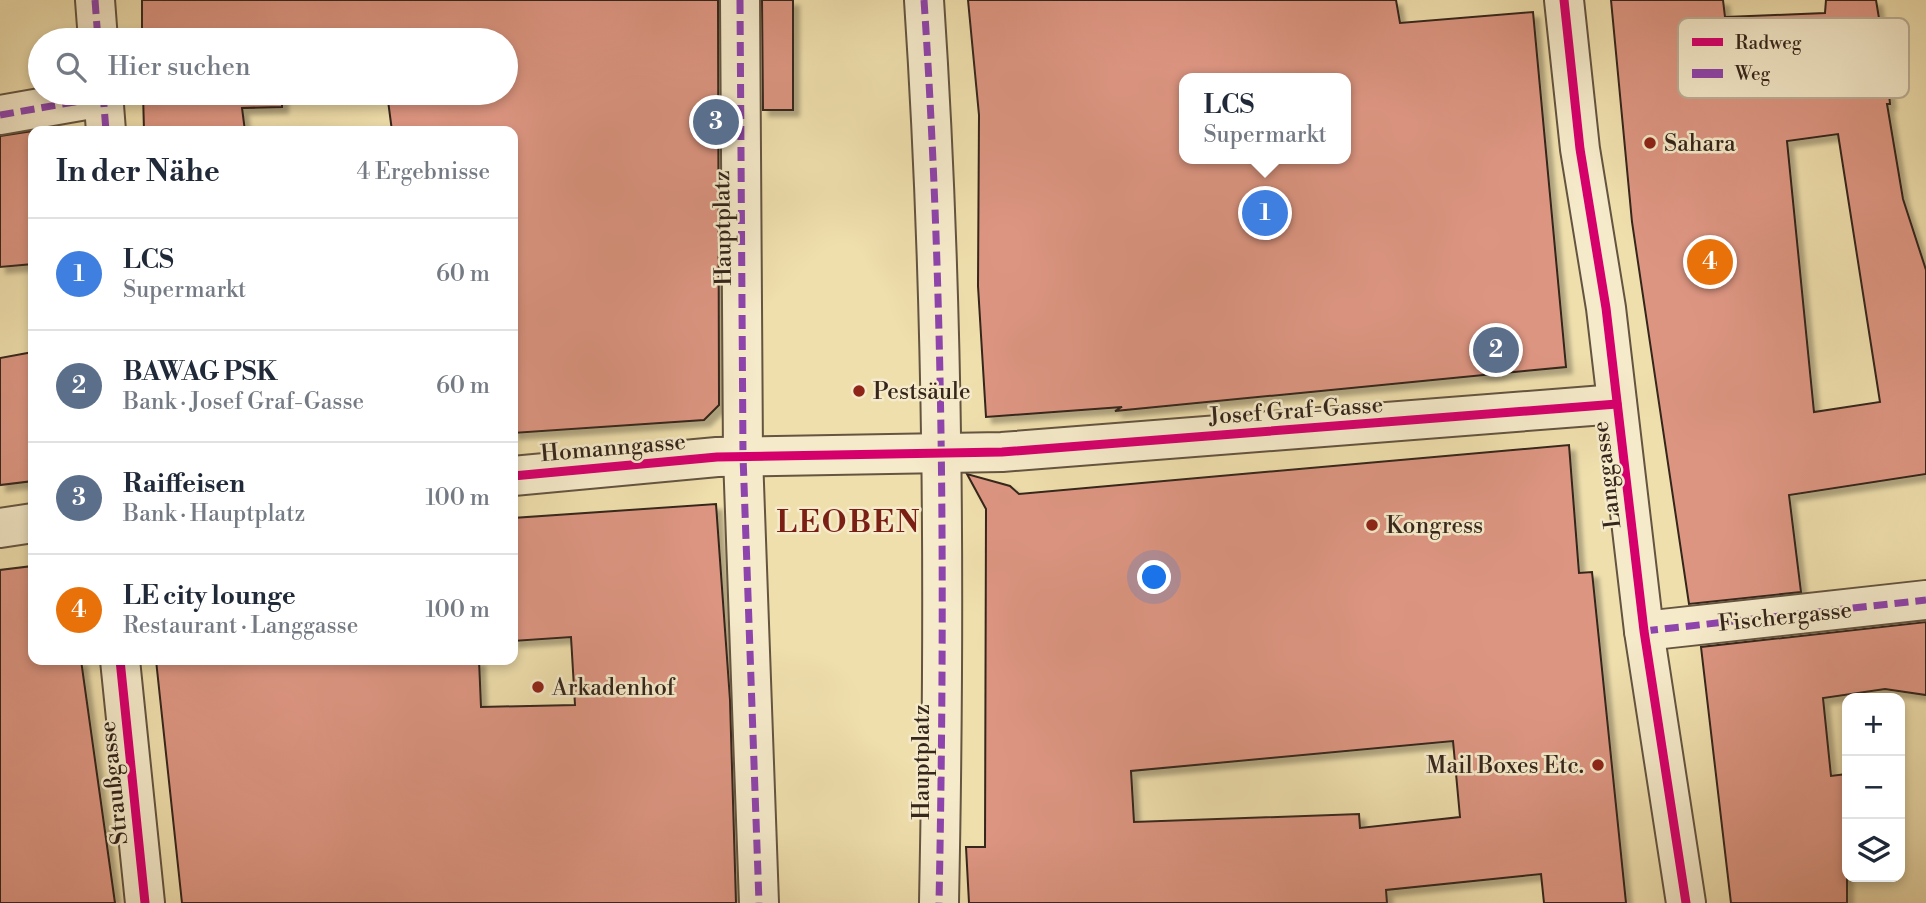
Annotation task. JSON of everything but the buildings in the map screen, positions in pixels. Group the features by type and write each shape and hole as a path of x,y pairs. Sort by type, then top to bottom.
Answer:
{"street":[{"path":"95,0 97,28"},
{"name":"Hauptplatz","path":"740,0 730,457 759,903"},
{"name":"Hauptplatz","path":"924,0 959,452 939,903"},
{"name":"Langgasse","path":"1564,0 1580,149 1606,308 1643,631 1686,903"},
{"path":"0,115 105,109"},
{"name":"Josef Graf-Gasse","path":"959,452 1617,404"},
{"path":"730,457 959,452"},
{"name":"Homanngasse","path":"518,476 730,457"},
{"path":"0,528 28,524"},
{"name":"Fischergasse","path":"1643,631 1926,600"},
{"name":"Straußgasse","path":"121,665 145,903"}],"marked path":[{"path":"95,0 97,28"},
{"path":"740,0 743,456 759,903"},
{"path":"924,0 936,225 941,451 939,903"},
{"path":"0,115 57,105"},
{"path":"104,105 106,126"},
{"path":"1644,631 1926,600"}],"cycle path":[{"path":"1564,0 1580,149 1606,308 1644,631 1686,903"},
{"path":"518,476 717,457 1002,452 1617,404"},
{"path":"121,665 145,903"}],"place":[{"name":"Raiffeisen","path":"716,122"},
{"name":"Sahara","path":"1650,143"},
{"name":"LCS","path":"1265,213"},
{"name":"LE city lounge","path":"1710,262"},
{"name":"BAWAG PSK","path":"1496,350"},
{"name":"Pestsäule","path":"859,391"},
{"name":"Kongress","path":"1372,525"},
{"name":"Arkadenhof","path":"538,687"},
{"name":"Mail Boxes Etc.","path":"1598,765"}],"district":[{"name":"LEOBEN","path":"849,522"}]}
